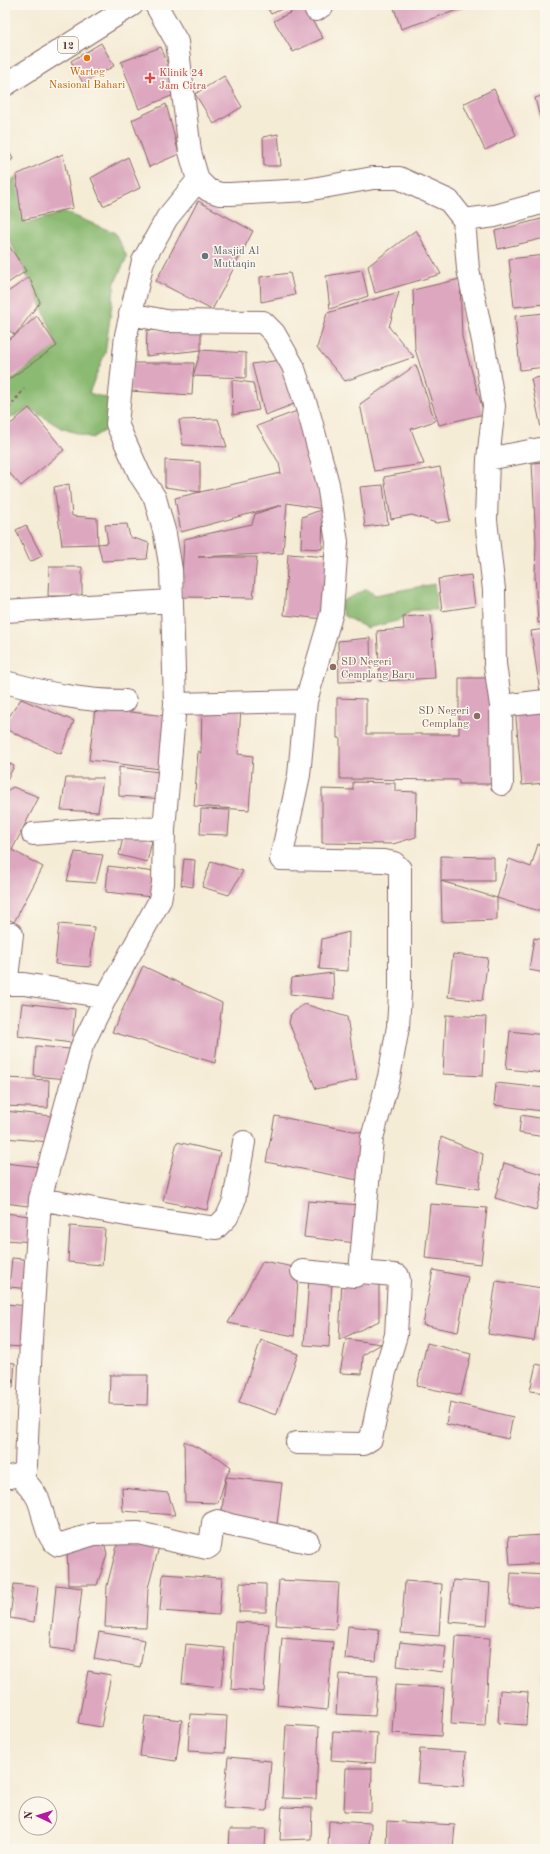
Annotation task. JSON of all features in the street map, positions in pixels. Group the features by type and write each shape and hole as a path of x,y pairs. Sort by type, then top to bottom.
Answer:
{"street":[{"path":"156,5 177,42 190,152 198,180 208,190 220,194 307,190 373,178 400,178 449,201 464,220 468,269 483,341 494,406 488,459 486,520 494,590 495,664 501,706 502,784"},
{"name":"12","path":"7,81 128,6"},
{"path":"12,1476 25,1471 26,1465 31,1340 40,1199 82,1046 106,997 160,900 163,883 164,829 176,704 169,557 155,498 140,475 117,424 130,314 143,261 167,218 198,180"},
{"path":"464,220 495,216 545,202"},
{"path":"130,314 166,321 263,322 274,333 293,366 310,417 328,484 337,542 332,612 306,701 298,775 281,859 384,861 394,863 400,869 400,993 398,1028 389,1077 372,1138 360,1272"},
{"path":"488,459 545,448"},
{"path":"5,611 171,601"},
{"path":"5,682 64,697 97,701 125,701"},
{"path":"176,704 306,701"},
{"path":"501,706 545,701"},
{"path":"33,834 113,828 164,829"},
{"path":"12,934 7,978 10,984 24,984 106,997"},
{"path":"40,1199 132,1216 216,1228 227,1218 234,1201 244,1142"},
{"path":"297,1443 363,1444 371,1439 385,1372 396,1334 399,1280 398,1276 394,1275 360,1272 354,1276 302,1271"},
{"path":"12,1476 30,1486 38,1499 52,1541 58,1545 94,1534 138,1533 207,1548 210,1546 214,1523 218,1521 308,1542"}],"path":[{"path":"5,412 24,389"}],"green space":[{"path":"19,176 26,224 65,212 115,233 127,257 115,282 105,353 89,393 112,400 110,427 92,438 61,428 29,408 5,421 5,385 57,345 40,302 5,231 5,184"},
{"path":"434,584 437,610 413,610 397,621 367,628 344,616 339,603 367,589 375,595"}],"building":[{"path":"266,5 291,5 271,14"},
{"path":"393,5 467,5 467,7 401,29"},
{"path":"303,6 323,38 293,52 274,21"},
{"path":"101,43 114,66 83,83 71,61"},
{"name":"Klinik 24 Jam Citra","path":"161,47 179,93 139,109 121,62"},
{"path":"224,76 242,107 214,124 195,94"},
{"path":"494,89 516,135 485,150 463,104"},
{"path":"545,95 545,134 544,134 535,98"},
{"path":"166,104 179,154 149,167 132,120"},
{"path":"278,134 281,166 264,166 263,137"},
{"path":"5,143 13,159 5,164"},
{"path":"63,154 73,208 22,220 16,175"},
{"path":"128,157 140,188 103,206 91,178"},
{"name":"Masjid Al Muttaqin","path":"198,201 253,231 212,310 156,281"},
{"path":"545,218 545,238 498,249 495,231"},
{"path":"416,230 441,274 375,293 368,266"},
{"path":"5,240 26,271 5,285"},
{"path":"545,255 545,304 514,307 509,259"},
{"path":"362,270 368,296 330,309 326,276"},
{"path":"290,273 295,295 261,302 260,277"},
{"path":"29,277 40,302 15,335 5,327 5,294"},
{"path":"460,279 462,337 484,414 439,425 415,349 413,290"},
{"path":"399,292 389,327 414,357 345,381 317,348 327,313"},
{"path":"545,313 545,367 520,370 515,316"},
{"path":"37,316 57,346 5,382 5,341 14,336"},
{"path":"147,330 201,332 201,350 146,356"},
{"path":"201,350 246,353 246,378 193,376"},
{"path":"281,360 302,401 265,415 252,364"},
{"path":"132,363 194,363 192,395 130,391"},
{"path":"416,365 435,421 411,429 424,464 374,471 360,404"},
{"path":"545,376 545,427 541,428 531,379"},
{"path":"232,380 253,383 259,410 233,415"},
{"path":"29,408 64,450 21,486 5,468 5,429"},
{"path":"297,411 312,455 323,509 287,503 283,553 198,557 257,557 253,598 181,597 184,539 252,524 255,514 282,505 181,532 175,498 281,473 279,463 257,426"},
{"path":"218,419 227,447 183,445 179,420"},
{"path":"165,460 200,462 200,492 165,487"},
{"path":"545,462 545,622 538,623 535,576 536,542 532,463"},
{"path":"440,467 450,521 436,523 412,515 391,519 384,477"},
{"path":"69,484 72,516 97,518 98,544 62,545 54,487"},
{"path":"383,485 388,524 365,527 360,487"},
{"path":"323,509 322,549 301,548 302,517"},
{"path":"127,524 130,537 149,543 147,559 102,561 98,544 108,543 105,525"},
{"path":"26,525 42,556 30,562 16,530"},
{"path":"288,554 329,557 324,619 284,615"},
{"path":"49,567 82,567 82,596 48,596"},
{"path":"471,575 475,606 442,611 438,579"},
{"path":"431,615 435,678 380,681 377,631 404,629 403,617"},
{"path":"545,629 545,691 540,692 531,631"},
{"path":"370,638 371,681 339,682 338,641"},
{"name":"SD Negeri Cemplang","path":"459,678 494,678 495,784 459,784 459,780 340,779 340,738 337,738 337,698 366,699 366,734 459,734"},
{"path":"21,699 74,721 61,754 5,729 5,717 8,718"},
{"path":"545,704 545,783 522,785 515,707"},
{"path":"202,705 241,707 238,754 253,756 249,810 194,806 198,751 201,753"},
{"path":"95,708 166,716 160,769 89,760"},
{"path":"5,761 14,766 5,784"},
{"path":"119,767 167,773 164,799 119,796"},
{"path":"66,778 103,778 98,812 61,810"},
{"path":"353,782 395,783 395,791 417,792 416,837 393,844 322,843 322,789 353,790"},
{"path":"13,787 39,797 12,850 43,867 14,922 5,917 5,792"},
{"path":"201,809 230,810 228,835 200,834"},
{"path":"125,829 152,841 147,862 119,855"},
{"path":"538,844 545,846 545,913 497,898 509,859 531,867"},
{"path":"75,852 103,855 96,883 67,881"},
{"path":"441,856 494,857 494,881 441,881"},
{"path":"184,859 195,860 193,887 181,885"},
{"path":"211,861 243,871 229,895 202,887"},
{"path":"108,866 155,872 152,897 106,892"},
{"path":"441,881 497,898 497,920 442,922"},
{"path":"59,924 94,927 90,967 55,964"},
{"path":"349,932 348,971 319,969 322,939"},
{"path":"534,938 545,940 545,973 529,970"},
{"path":"453,954 488,958 482,1001 448,997"},
{"path":"143,966 222,1003 215,1063 112,1032"},
{"path":"333,973 334,999 290,994 292,978"},
{"path":"22,1003 75,1009 72,1043 18,1036"},
{"path":"304,1004 347,1017 357,1080 316,1089 289,1023 291,1014"},
{"path":"446,1015 486,1017 483,1076 443,1074"},
{"path":"510,1031 545,1035 545,1073 506,1069"},
{"path":"36,1046 70,1049 68,1079 34,1076"},
{"path":"5,1078 49,1080 48,1108 5,1106"},
{"path":"496,1083 545,1088 542,1111 494,1105"},
{"path":"5,1111 52,1116 50,1142 5,1138"},
{"path":"521,1115 545,1119 545,1137 519,1133"},
{"path":"275,1116 364,1133 358,1180 266,1162"},
{"path":"441,1137 483,1154 479,1189 435,1183"},
{"path":"177,1142 220,1152 207,1210 163,1201"},
{"path":"5,1163 41,1167 36,1207 5,1203"},
{"path":"504,1163 545,1175 536,1210 495,1198"},
{"path":"308,1201 360,1205 356,1243 304,1237"},
{"path":"430,1204 487,1208 481,1264 425,1258"},
{"path":"5,1213 38,1217 34,1242 5,1240"},
{"path":"70,1226 105,1229 102,1265 68,1262"},
{"path":"12,1258 33,1260 31,1289 9,1287"},
{"path":"263,1261 299,1268 294,1336 228,1323"},
{"path":"433,1270 468,1277 458,1332 423,1325"},
{"path":"332,1277 329,1347 304,1345 309,1279"},
{"path":"342,1279 379,1285 379,1321 339,1340"},
{"path":"496,1281 542,1288 534,1341 488,1334"},
{"path":"5,1304 29,1306 25,1347 5,1346"},
{"path":"346,1339 381,1344 363,1355 362,1374 340,1373"},
{"path":"261,1340 298,1354 276,1415 239,1402"},
{"path":"427,1343 471,1354 461,1395 417,1386"},
{"path":"5,1362 15,1363 13,1388 5,1387"},
{"path":"536,1364 545,1366 545,1393 530,1391"},
{"path":"110,1375 148,1375 147,1405 109,1404"},
{"path":"450,1402 513,1417 508,1439 446,1424"},
{"path":"184,1441 219,1458 231,1467 226,1477 218,1503 185,1502"},
{"path":"226,1477 282,1483 277,1524 221,1518"},
{"path":"122,1488 168,1493 175,1515 123,1511"},
{"path":"545,1535 545,1563 510,1565 508,1537"},
{"path":"103,1538 107,1554 97,1585 68,1585 67,1543"},
{"path":"118,1542 160,1543 148,1588 146,1628 105,1627 107,1586"},
{"path":"511,1573 545,1575 545,1607 509,1605"},
{"path":"163,1574 222,1578 219,1615 160,1611"},
{"path":"279,1580 339,1583 336,1629 276,1625"},
{"path":"453,1580 490,1583 487,1625 449,1622"},
{"path":"405,1581 442,1584 439,1636 401,1633"},
{"path":"240,1583 266,1584 266,1612 239,1612"},
{"path":"14,1584 38,1587 34,1622 10,1618"},
{"path":"56,1585 82,1588 75,1651 50,1648"},
{"path":"235,1622 269,1624 264,1692 231,1689"},
{"path":"348,1626 379,1629 376,1661 345,1659"},
{"path":"99,1632 145,1640 140,1667 94,1659"},
{"path":"456,1636 490,1638 485,1726 451,1724"},
{"path":"282,1638 333,1642 327,1710 277,1705"},
{"path":"400,1642 446,1647 443,1672 397,1666"},
{"path":"186,1644 225,1648 221,1687 182,1683"},
{"path":"88,1671 111,1675 101,1727 78,1723"},
{"path":"339,1674 378,1676 375,1716 336,1714"},
{"path":"541,1680 545,1680 545,1719 544,1719"},
{"path":"395,1685 444,1688 441,1736 392,1733"},
{"path":"500,1690 528,1692 526,1725 498,1723"},
{"path":"190,1714 227,1716 225,1753 188,1751"},
{"path":"145,1716 182,1720 176,1761 140,1756"},
{"path":"286,1725 319,1727 316,1799 282,1798"},
{"path":"333,1731 377,1733 375,1763 331,1760"},
{"path":"420,1749 466,1752 464,1786 417,1783"},
{"path":"228,1757 271,1761 267,1811 223,1808"},
{"path":"346,1768 372,1768 371,1812 344,1811"},
{"path":"282,1807 312,1808 311,1839 280,1840"},
{"path":"329,1821 371,1823 370,1849 328,1848"},
{"path":"387,1821 455,1825 453,1849 386,1849"},
{"path":"230,1829 266,1829 265,1849 229,1849"}],"place":[{"name":"Warteg Nasional Bahari","path":"87,58"},
{"name":"Klinik 24 Jam Citra","path":"150,78"},
{"name":"Masjid Al Muttaqin","path":"205,256"},
{"name":"SD Negeri Cemplang Baru","path":"333,667"},
{"name":"SD Negeri Cemplang","path":"477,716"}]}
